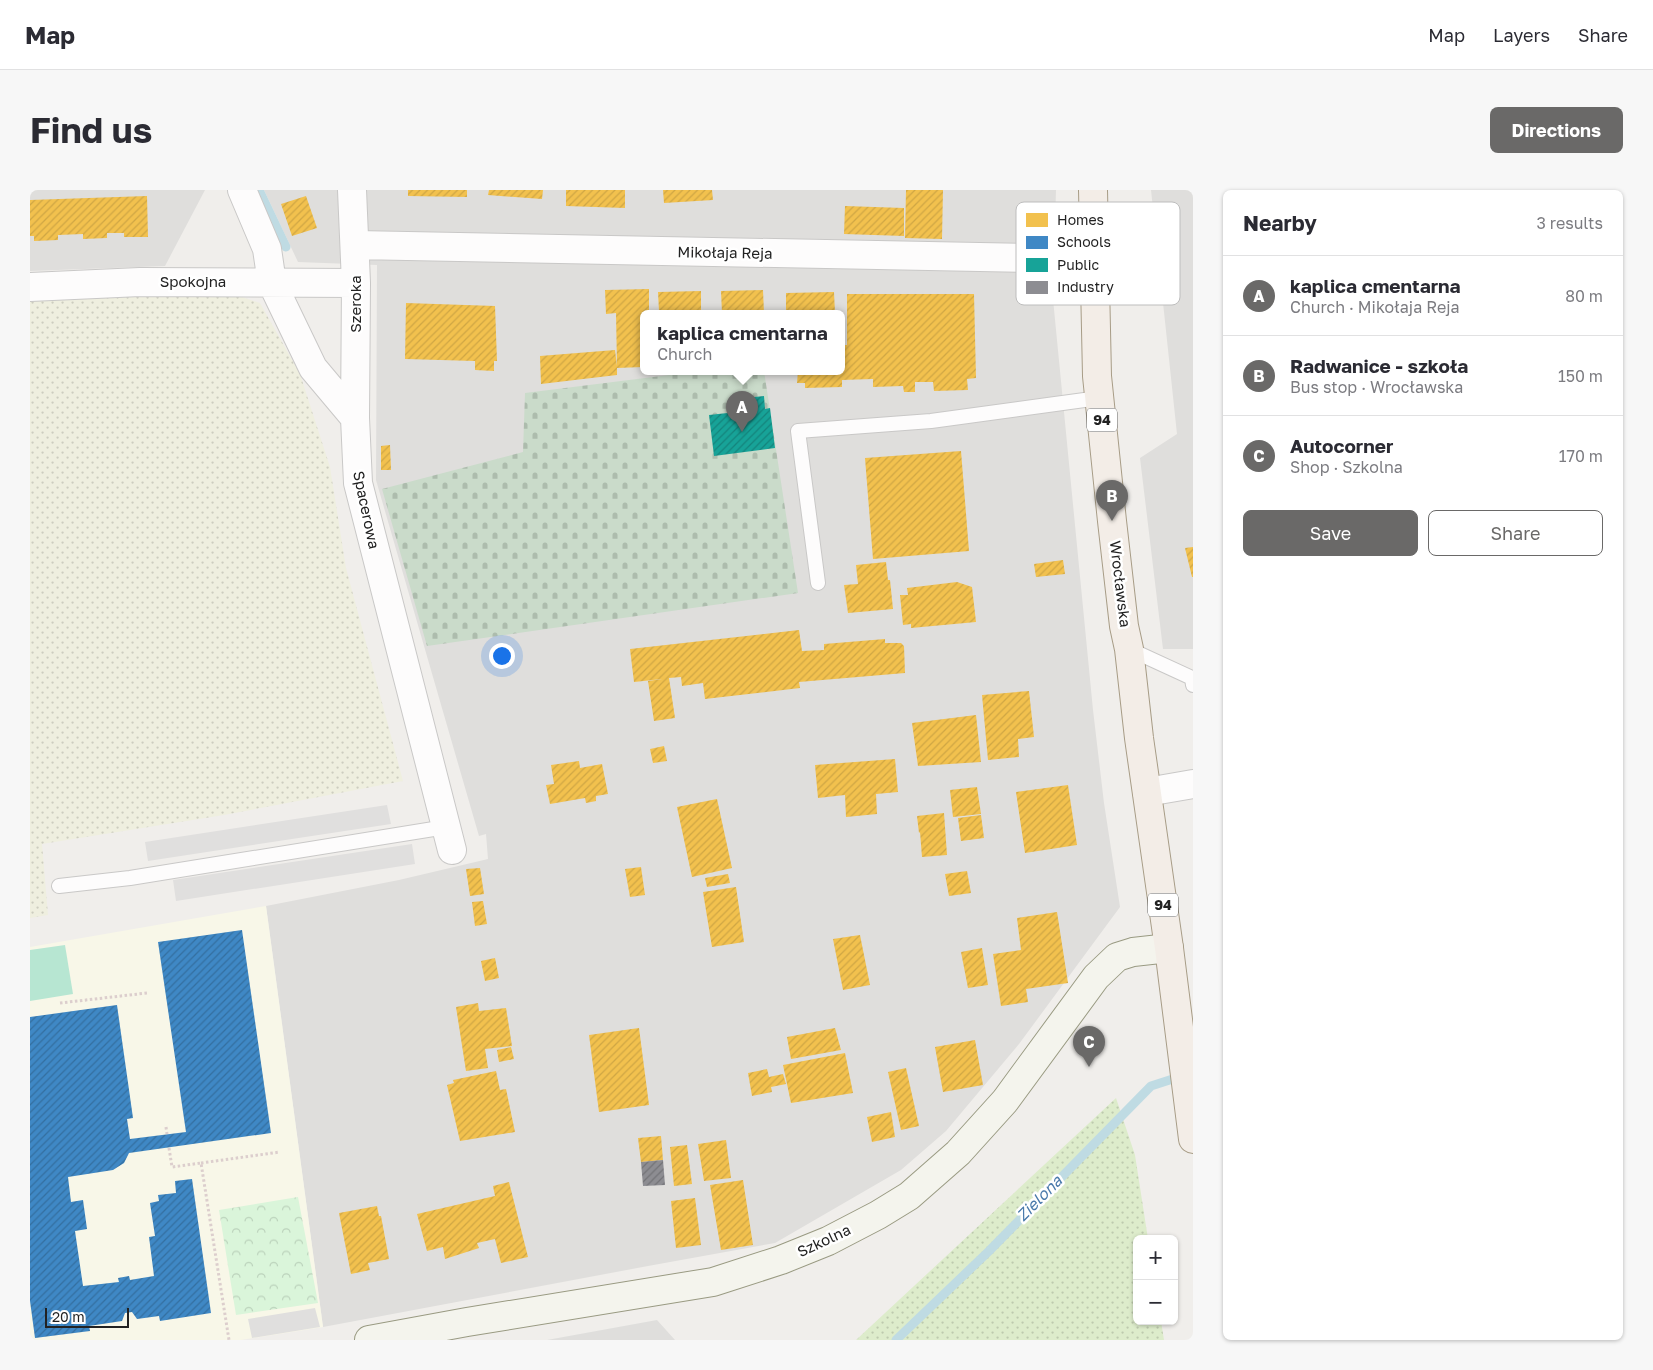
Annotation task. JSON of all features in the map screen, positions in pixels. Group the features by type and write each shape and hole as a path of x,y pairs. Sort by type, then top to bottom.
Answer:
{"main road":[{"name":"Wrocławska","path":"1095,305 1099,398 1124,626 1129,649"},
{"name":"94","path":"1129,649 1181,1038 1191,1127"}],"street":[{"path":"242,190 267,249 272,283 313,368 355,418"},
{"name":"Szeroka","path":"352,190 356,245 355,418"},
{"name":"Mikołaja Reja","path":"356,245 1016,258"},
{"name":"Spokojna","path":"30,287 140,282 356,283"},
{"name":"Spacerowa","path":"355,418 358,483 448,839"},
{"path":"1147,792 1193,784"},
{"name":"Szkolna","path":"369,1340 713,1282 782,1260 828,1240 878,1215 909,1196 958,1154 1004,1101 1096,978 1117,957 1133,952 1169,948"}],"lane":[{"path":"818,583 798,431 931,421 1099,398"},
{"path":"1129,649 1192,678 1193,685"},
{"path":"59,886 448,839"}],"path":[{"path":"60,1003 147,993"},
{"path":"166,1128 167,1134"},
{"path":"169,1148 172,1167 280,1152"},
{"path":"201,1163 229,1340"}],"shaded area":[{"path":"30,190 205,190 165,266 30,271"},
{"path":"264,190 1056,190 1056,202 1016,202 1016,305 1054,305 1093,710 1104,803 1120,907 1019,1044 946,1131 901,1170 775,1243 323,1327 266,906 399,880 488,859 486,834 479,836 376,480 377,265 298,262"},
{"path":"1151,190 1193,190 1193,649 1163,649 1140,458 1177,434 1163,305 1180,305 1180,202 1152,202"},
{"path":"387,805 391,824 148,861 145,842"},
{"path":"412,844 415,864 176,901 173,880"},
{"path":"266,906 323,1327 241,1340 30,1340 30,947"},
{"path":"315,1308 320,1327 252,1338 248,1319"},
{"path":"657,1320 675,1340 547,1340"}],"green space":[{"path":"233,294 260,303 300,374 330,467 346,568 403,781 224,815 42,844 48,915 30,918 30,300"},
{"path":"669,375 765,375 798,593 427,646 382,489 523,452 525,393"},
{"path":"65,945 73,994 30,1001 30,950"},
{"path":"1116,1098 1135,1155 1147,1235 1133,1235 1133,1325 1162,1325 1164,1340 856,1340"},
{"path":"298,1197 318,1303 236,1315 219,1210"}],"building: Homes":[{"path":"408,190 467,190 467,197 408,196"},
{"path":"489,190 543,190 542,199 488,195"},
{"path":"566,190 625,190 625,208 566,206"},
{"path":"663,190 712,190 713,200 664,203"},
{"path":"906,190 943,190 942,239 905,238"},
{"path":"147,196 148,237 124,237 124,233 107,233 107,238 83,239 83,234 58,235 58,240 34,241 34,236 30,236 30,200"},
{"path":"306,196 317,228 292,236 281,204"},
{"path":"845,206 904,208 904,236 844,234"},
{"path":"649,289 649,310 640,310 640,367 617,368 617,375 541,384 540,356 615,350 617,366 616,313 606,314 605,290"},
{"path":"763,290 764,310 722,310 721,291"},
{"path":"701,291 701,310 659,310 658,292"},
{"path":"834,292 835,310 786,310 786,293"},
{"path":"847,294 974,294 976,378 967,379 968,390 934,391 933,382 915,382 915,392 904,392 903,386 873,387 873,379 842,380 842,387 805,388 805,383 797,383 798,375 845,375 845,345 847,345"},
{"path":"406,303 495,306 497,361 494,361 494,371 475,370 475,361 405,359"},
{"path":"390,445 391,470 381,470 381,446"},
{"path":"961,451 969,551 873,559 865,458"},
{"path":"1193,547 1193,577 1192,577 1185,548"},
{"path":"1063,560 1065,574 1036,577 1034,564"},
{"path":"886,562 893,609 848,613 844,585 858,584 856,565"},
{"path":"957,582 972,587 976,622 911,628 911,624 903,625 900,595 908,595 907,588"},
{"path":"799,630 802,651 824,650 824,644 885,639 885,643 901,643 904,646 905,673 799,682 800,688 705,699 703,683 682,686 681,677 669,678 675,718 654,721 648,681 662,679 634,682 630,649"},
{"path":"1029,691 1034,737 1018,739 1019,757 988,760 982,695"},
{"path":"976,715 981,762 918,766 912,723"},
{"path":"664,746 667,761 653,763 650,749"},
{"path":"895,759 898,792 876,794 877,814 846,817 845,795 818,798 815,765"},
{"path":"579,761 580,768 602,764 608,794 596,796 596,801 586,803 585,798 550,804 546,785 554,784 551,765"},
{"path":"1068,785 1077,845 1025,853 1016,792"},
{"path":"977,787 981,814 953,817 950,790"},
{"path":"717,799 732,868 692,877 677,807"},
{"path":"944,813 947,855 922,857 917,816"},
{"path":"981,815 984,838 961,841 958,818"},
{"path":"641,867 645,895 630,897 625,869"},
{"path":"480,868 484,894 470,896 466,869"},
{"path":"967,871 971,893 949,896 945,874"},
{"path":"728,874 730,883 707,887 705,878"},
{"path":"736,887 744,942 712,947 703,892"},
{"path":"483,901 487,924 475,926 472,902"},
{"path":"1057,912 1068,983 1026,989 1028,1002 1001,1006 993,954 1021,950 1017,918"},
{"path":"860,935 870,985 843,990 833,939"},
{"path":"982,948 988,985 968,988 961,952"},
{"path":"495,958 499,978 485,981 481,961"},
{"path":"478,1003 479,1011 506,1008 512,1046 485,1049 488,1068 466,1071 456,1007"},
{"path":"639,1028 649,1105 599,1112 589,1035"},
{"path":"835,1028 841,1050 791,1059 787,1037"},
{"path":"975,1040 983,1085 943,1092 935,1047"},
{"path":"511,1047 514,1059 499,1062 497,1050"},
{"path":"845,1053 853,1093 791,1103 783,1065"},
{"path":"906,1068 919,1126 901,1130 888,1072"},
{"path":"767,1069 769,1077 783,1074 786,1084 771,1087 772,1092 752,1096 748,1073"},
{"path":"496,1071 500,1090 506,1089 515,1132 460,1141 447,1085 454,1083 453,1080"},
{"path":"891,1112 895,1137 872,1142 867,1117"},
{"path":"661,1136 663,1160 641,1162 638,1138"},
{"path":"726,1140 731,1178 704,1181 698,1144"},
{"path":"687,1145 692,1184 674,1186 670,1147"},
{"path":"743,1180 753,1245 721,1250 710,1185"},
{"path":"509,1182 528,1257 501,1263 495,1239 477,1243 479,1248 445,1259 443,1247 427,1251 417,1214 495,1196 493,1186"},
{"path":"695,1198 701,1245 676,1248 671,1201"},
{"path":"377,1206 379,1216 381,1216 389,1259 368,1263 370,1270 351,1274 339,1213"}],"building: Schools":[{"path":"242,930 271,1133 129,1153 124,1163 113,1170 68,1177 71,1202 83,1200 87,1229 75,1231 83,1286 119,1282 118,1278 129,1276 130,1280 154,1276 149,1237 155,1236 150,1203 159,1201 158,1195 176,1193 175,1181 192,1179 211,1313 160,1321 159,1316 137,1319 132,1312 125,1313 122,1321 89,1326 90,1331 35,1338 30,1301 30,1017 117,1005 133,1118 127,1119 130,1139 186,1132 158,942"}],"building: Public":[{"path":"764,396 765,409 770,408 775,448 714,456 709,415 746,411 745,398"}],"building: Industry":[{"path":"663,1160 665,1185 643,1186 641,1162"}],"waterway":[{"path":"259,190 286,247"},
{"name":"Zielona","path":"896,1340 989,1251 1151,1086 1182,1076"}],"place":[{"name":"kaplica cmentarna","path":"742,432"},
{"name":"Radwanice - szkoła","path":"1112,521"},
{"name":"Autocorner","path":"1089,1067"}]}
